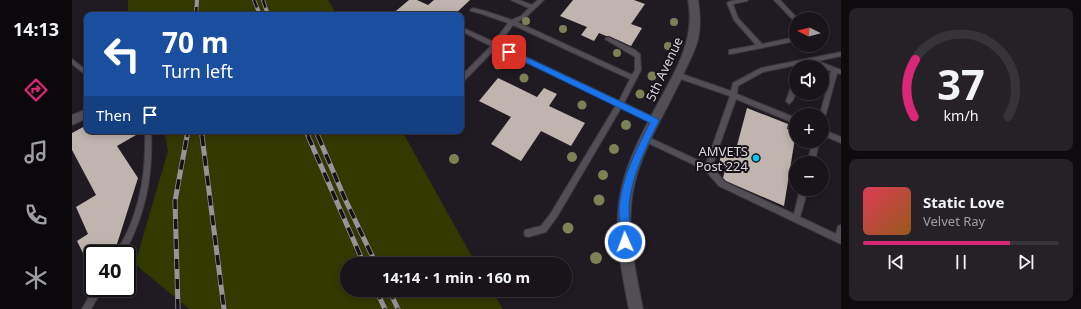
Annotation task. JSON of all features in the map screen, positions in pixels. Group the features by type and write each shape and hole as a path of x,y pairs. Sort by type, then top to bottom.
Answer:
{"street":[{"name":"5th Avenue","path":"636,309 626,261 624,208 627,187 635,161 694,38 696,24 693,0"},
{"path":"72,120 84,114"}],"lane":[{"path":"514,0 533,8"},
{"path":"464,77 495,45 512,22 523,17 540,0"},
{"path":"745,0 730,3 736,19 761,46"},
{"path":"777,0 789,13"},
{"path":"473,10 512,22 633,78"},
{"path":"464,30 655,121"},
{"path":"528,233 543,229 554,215 620,105 639,65 638,56 608,40"},
{"path":"731,52 789,41"},
{"path":"812,60 841,54"},
{"path":"72,61 84,71"},
{"path":"708,168 734,95 735,85 761,70 789,66"},
{"path":"826,108 838,70"},
{"path":"677,75 734,95 789,118"},
{"path":"126,245 131,236 146,189 149,157 148,134"},
{"path":"829,135 841,140"},
{"path":"646,139 708,168 722,184 840,240 841,228"},
{"path":"796,219 802,196"},
{"path":"86,309 93,297"}],"green space":[{"path":"128,0 328,0 335,12 128,12"},
{"path":"165,134 404,134 472,257 340,257 340,297 495,297 503,309 189,309 136,265 168,151"}],"building":[{"path":"409,0 417,0 428,5 434,0 470,0 457,12 395,12"},
{"path":"573,0 634,0 645,4 631,24 642,28 631,46 599,33 594,41 581,35 587,27 560,16"},
{"path":"498,78 537,97 544,88 557,94 549,106 585,123 571,146 541,131 521,161 491,144 511,117 479,101"},
{"name":"AMVETS Post 224","path":"747,108 788,124 787,129 789,130 789,148 793,148 792,156 789,156 789,175 784,206 726,181 723,178 726,166 719,163 723,148 735,153"},
{"path":"84,127 84,134 138,134 117,146 138,178 117,244 84,245 84,255 77,241 88,234 76,207 96,195 72,150 72,133"}],"railway":[{"path":"196,12 197,0"},
{"path":"254,0 259,12"},
{"path":"263,0 267,12"},
{"path":"178,309 175,201 187,136"},
{"path":"202,136 224,309"},
{"path":"308,136 361,257"},
{"path":"318,136 345,199 373,257"},
{"path":"379,297 385,309"},
{"path":"392,297 398,309"}],"place":[{"name":"AMVETS Post 224","path":"756,158"}],"route":[{"path":"509,52 655,121 635,161 627,187 624,208 625,242"}]}
